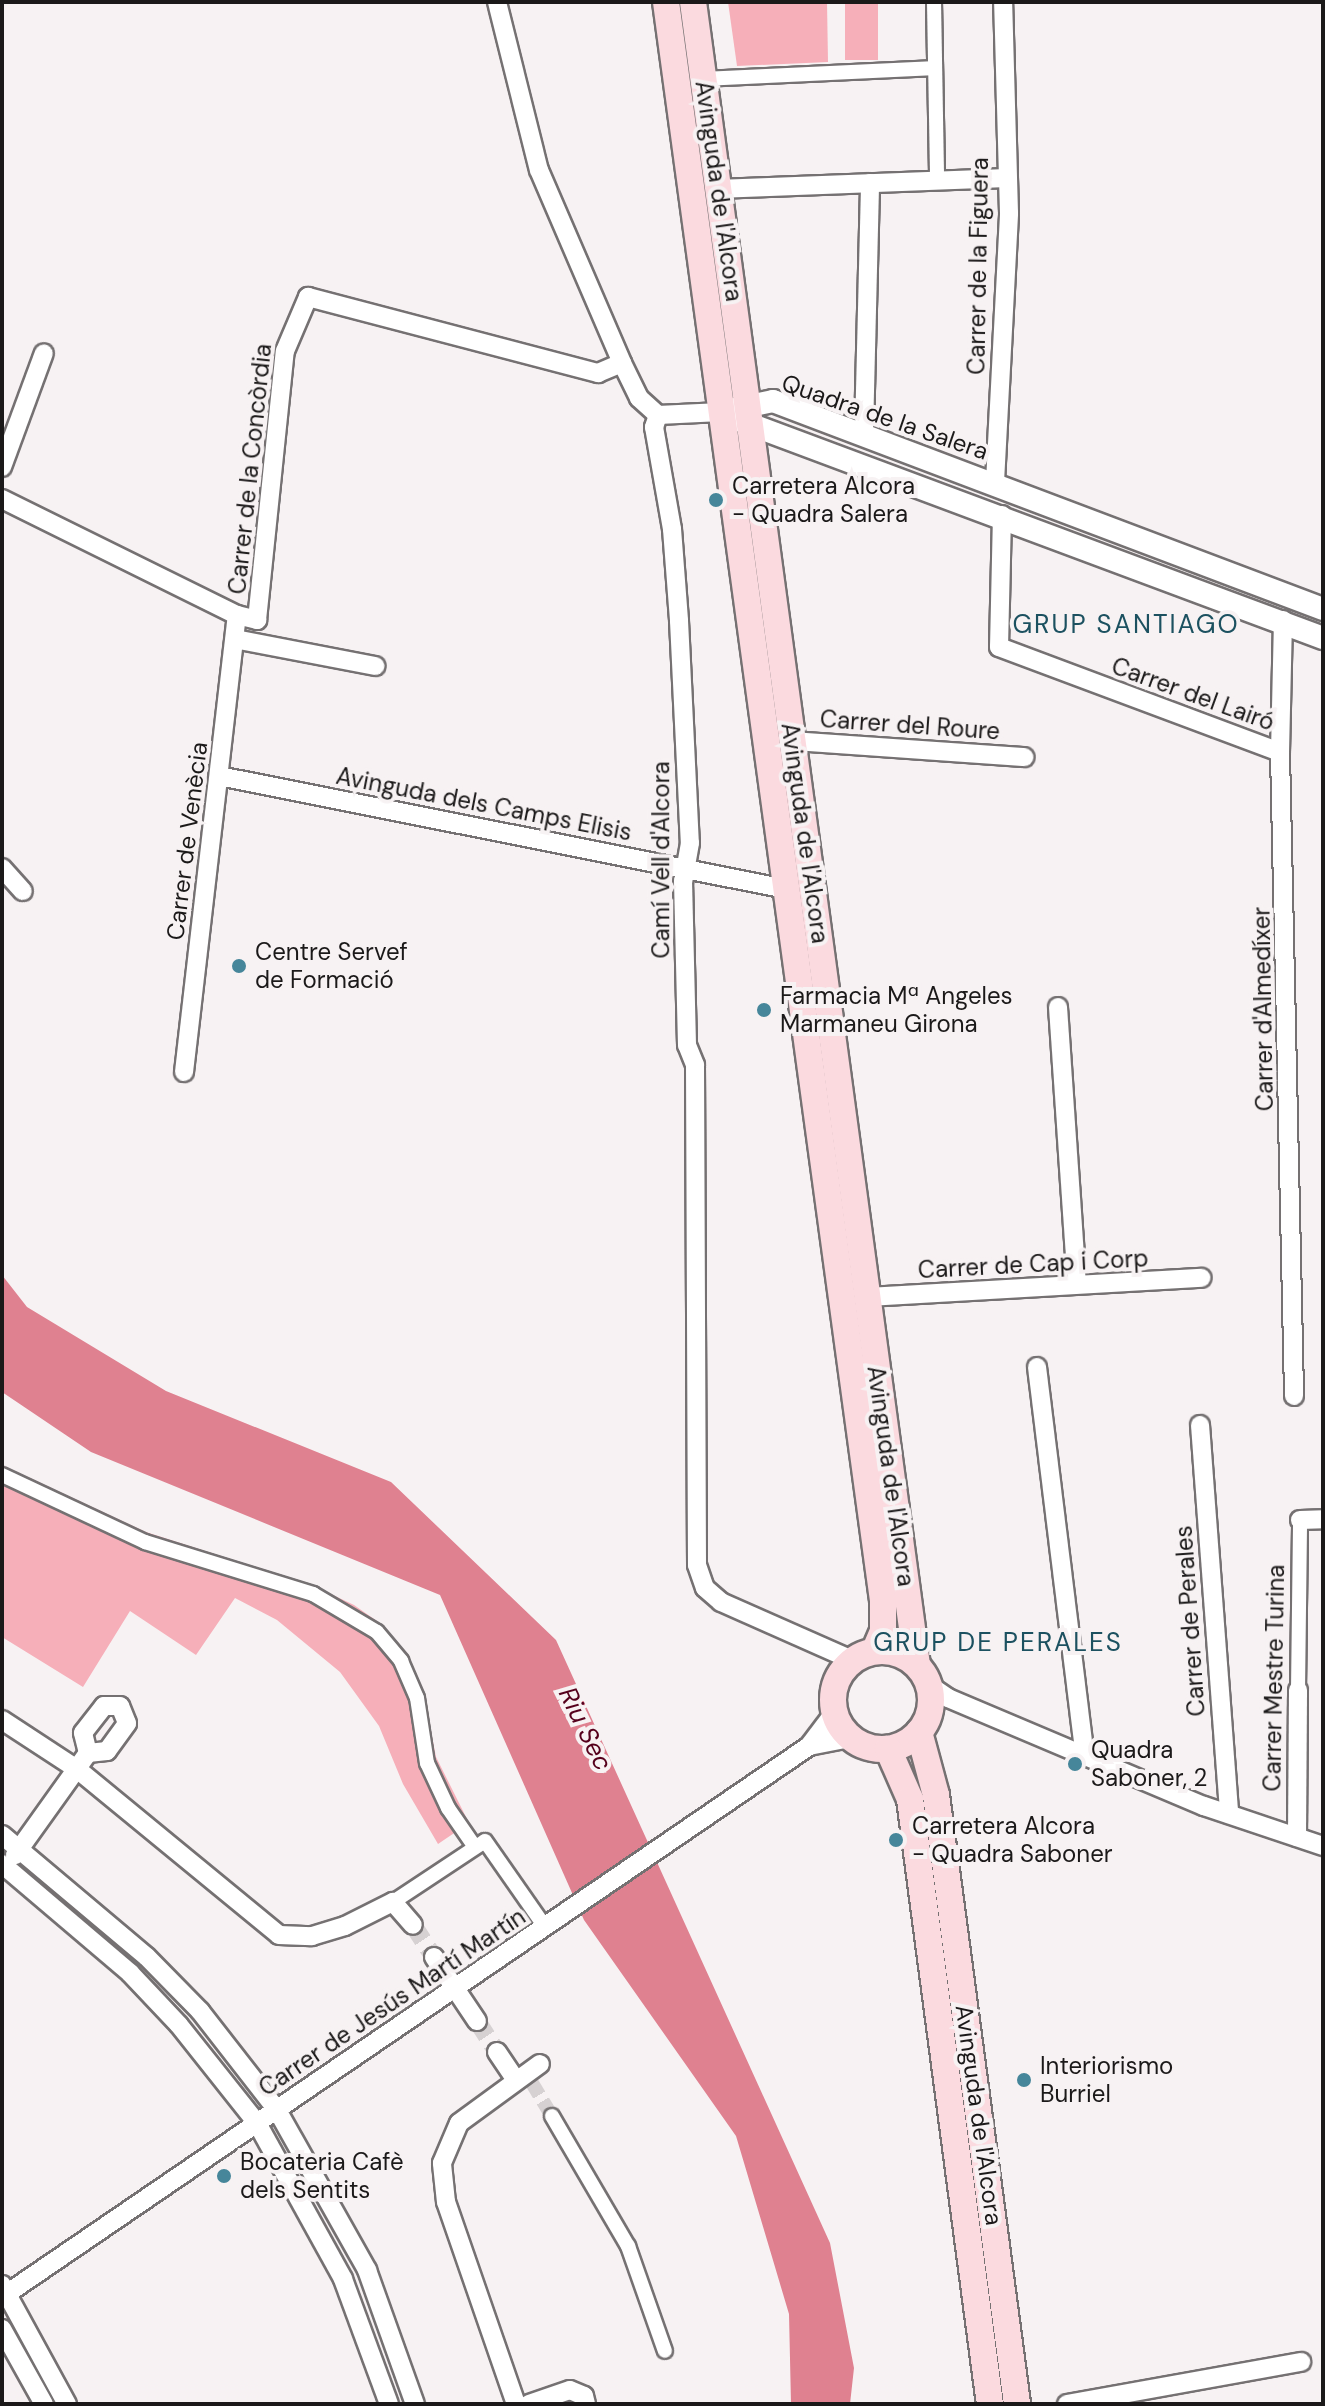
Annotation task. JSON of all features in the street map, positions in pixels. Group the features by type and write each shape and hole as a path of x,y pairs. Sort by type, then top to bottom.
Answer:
{"main road":[{"name":"Avinguda de l'Alcora","path":"666,2 883,1601 883,1631 863,1655"},
{"name":"Avinguda de l'Alcora","path":"693,2 868,1297 929,1698 936,1795 1017,2404"},
{"path":"898,1653 929,1698 888,1749 868,1748 850,1738 834,1713 835,1684 863,1655 898,1653"},
{"name":"Avinguda de l'Alcora","path":"888,1749 910,1799 990,2404"}],"street":[{"path":"497,2 539,170 639,398 658,415 721,412"},
{"path":"934,2 937,180"},
{"name":"Carrer de la Figuera","path":"995,482 1009,213 1005,178 1003,2"},
{"path":"704,79 935,68"},
{"path":"719,189 1005,178"},
{"path":"864,432 870,183"},
{"name":"Carrer de la Concòrdia","path":"237,615 257,620 285,351 308,297 598,373 622,363"},
{"path":"2,467 44,353"},
{"name":"Quadra de la Salera","path":"749,416 773,401 864,432 1323,609"},
{"name":"Quadra de la Salera","path":"721,412 749,416 803,440 1283,620 1323,638"},
{"name":"Camí Vell d'Alcora","path":"658,415 654,427 672,529 679,621 690,843 686,869 687,1045 695,1065 697,1565 705,1588 721,1602 863,1655"},
{"name":"Quadra de la Salera","path":"995,482 1002,515"},
{"path":"2,499 237,615"},
{"name":"Carrer del Lairó","path":"1002,515 999,647 1280,752"},
{"name":"Carrer de Venècia","path":"184,1072 237,615"},
{"name":"Carrer d'Almedíxer","path":"1283,620 1280,752 1294,1396"},
{"path":"235,639 375,666"},
{"name":"Carrer del Roure","path":"793,741 1024,757"},
{"name":"Avinguda dels Camps Elisis","path":"219,776 786,889"},
{"path":"2,868 23,891"},
{"path":"1058,1007 1077,1283"},
{"name":"Carrer de Cap i Corp","path":"868,1297 1077,1283 1091,1288 1201,1278"},
{"path":"1037,1367 1085,1756"},
{"name":"Carrer de Perales","path":"1200,1425 1229,1814"},
{"path":"2,1475 145,1542 313,1594 377,1632 401,1661 417,1698 427,1763 448,1808 545,1927"},
{"path":"1300,1520 1323,1519"},
{"name":"Carrer Mestre Turina","path":"1297,1837 1300,1520"},
{"path":"929,1698 1229,1814 1323,1846"},
{"name":"Carrer de Jesús Martí Martín","path":"4,2292 277,2110 809,1746 834,1713"},
{"path":"2,1720 77,1769 279,1935 312,1936 345,1926 393,1902 480,1844"},
{"name":"Carrer de Jesús Martí Martín","path":"809,1746 850,1738"},
{"path":"88,1753 4,1869 130,1973 179,2025 257,2123 343,2279 389,2404"},
{"path":"2,1835 21,1847 147,1957 200,2011 277,2110 367,2270 415,2404"},
{"path":"393,1902 413,1925"},
{"path":"434,1957 477,2021"},
{"path":"497,2052 529,2075 459,2123 442,2163 446,2202 516,2404"},
{"path":"552,2116 628,2246 665,2351"},
{"path":"4,2292 67,2404"},
{"path":"2,2329 44,2404"},
{"path":"1067,2404 1301,2362"},
{"path":"529,2404 570,2390 584,2396 586,2404"}],"shaded area":[{"path":"728,2 827,2 828,62 737,66"},
{"path":"845,2 878,2 878,60 845,60"},
{"path":"2,1465 146,1532 314,1586 354,1605 384,1626 408,1658 424,1695 436,1757 469,1823 438,1844 403,1784 379,1726 340,1672 277,1620 235,1598 196,1655 130,1611 83,1687 2,1637"}],"water":[{"name":"Riu Sec","path":"2,1275 27,1307 166,1391 391,1482 556,1640 830,2243 854,2368 850,2404 791,2404 789,2314 736,2136 584,1920 440,1595 91,1452 2,1392"}],"tunnel":[{"path":"413,1925 434,1957"},
{"path":"477,2021 497,2052"},
{"path":"532,2083 552,2116"}],"place":[{"name":"Carretera Alcora - Quadra Salera","path":"716,500"},
{"name":"Centre Servef de Formació","path":"239,966"},
{"name":"Farmacia Mª Angeles Marmaneu Girona","path":"764,1010"},
{"name":"Quadra Saboner, 2","path":"1075,1764"},
{"name":"Carretera Alcora - Quadra Saboner","path":"896,1840"},
{"name":"Interiorismo Burriel","path":"1024,2080"},
{"name":"Bocateria Cafè dels Sentits","path":"224,2176"}],"district":[{"name":"GRUP SANTIAGO","path":"1126,625"},
{"name":"GRUP DE PERALES","path":"998,1643"}]}
